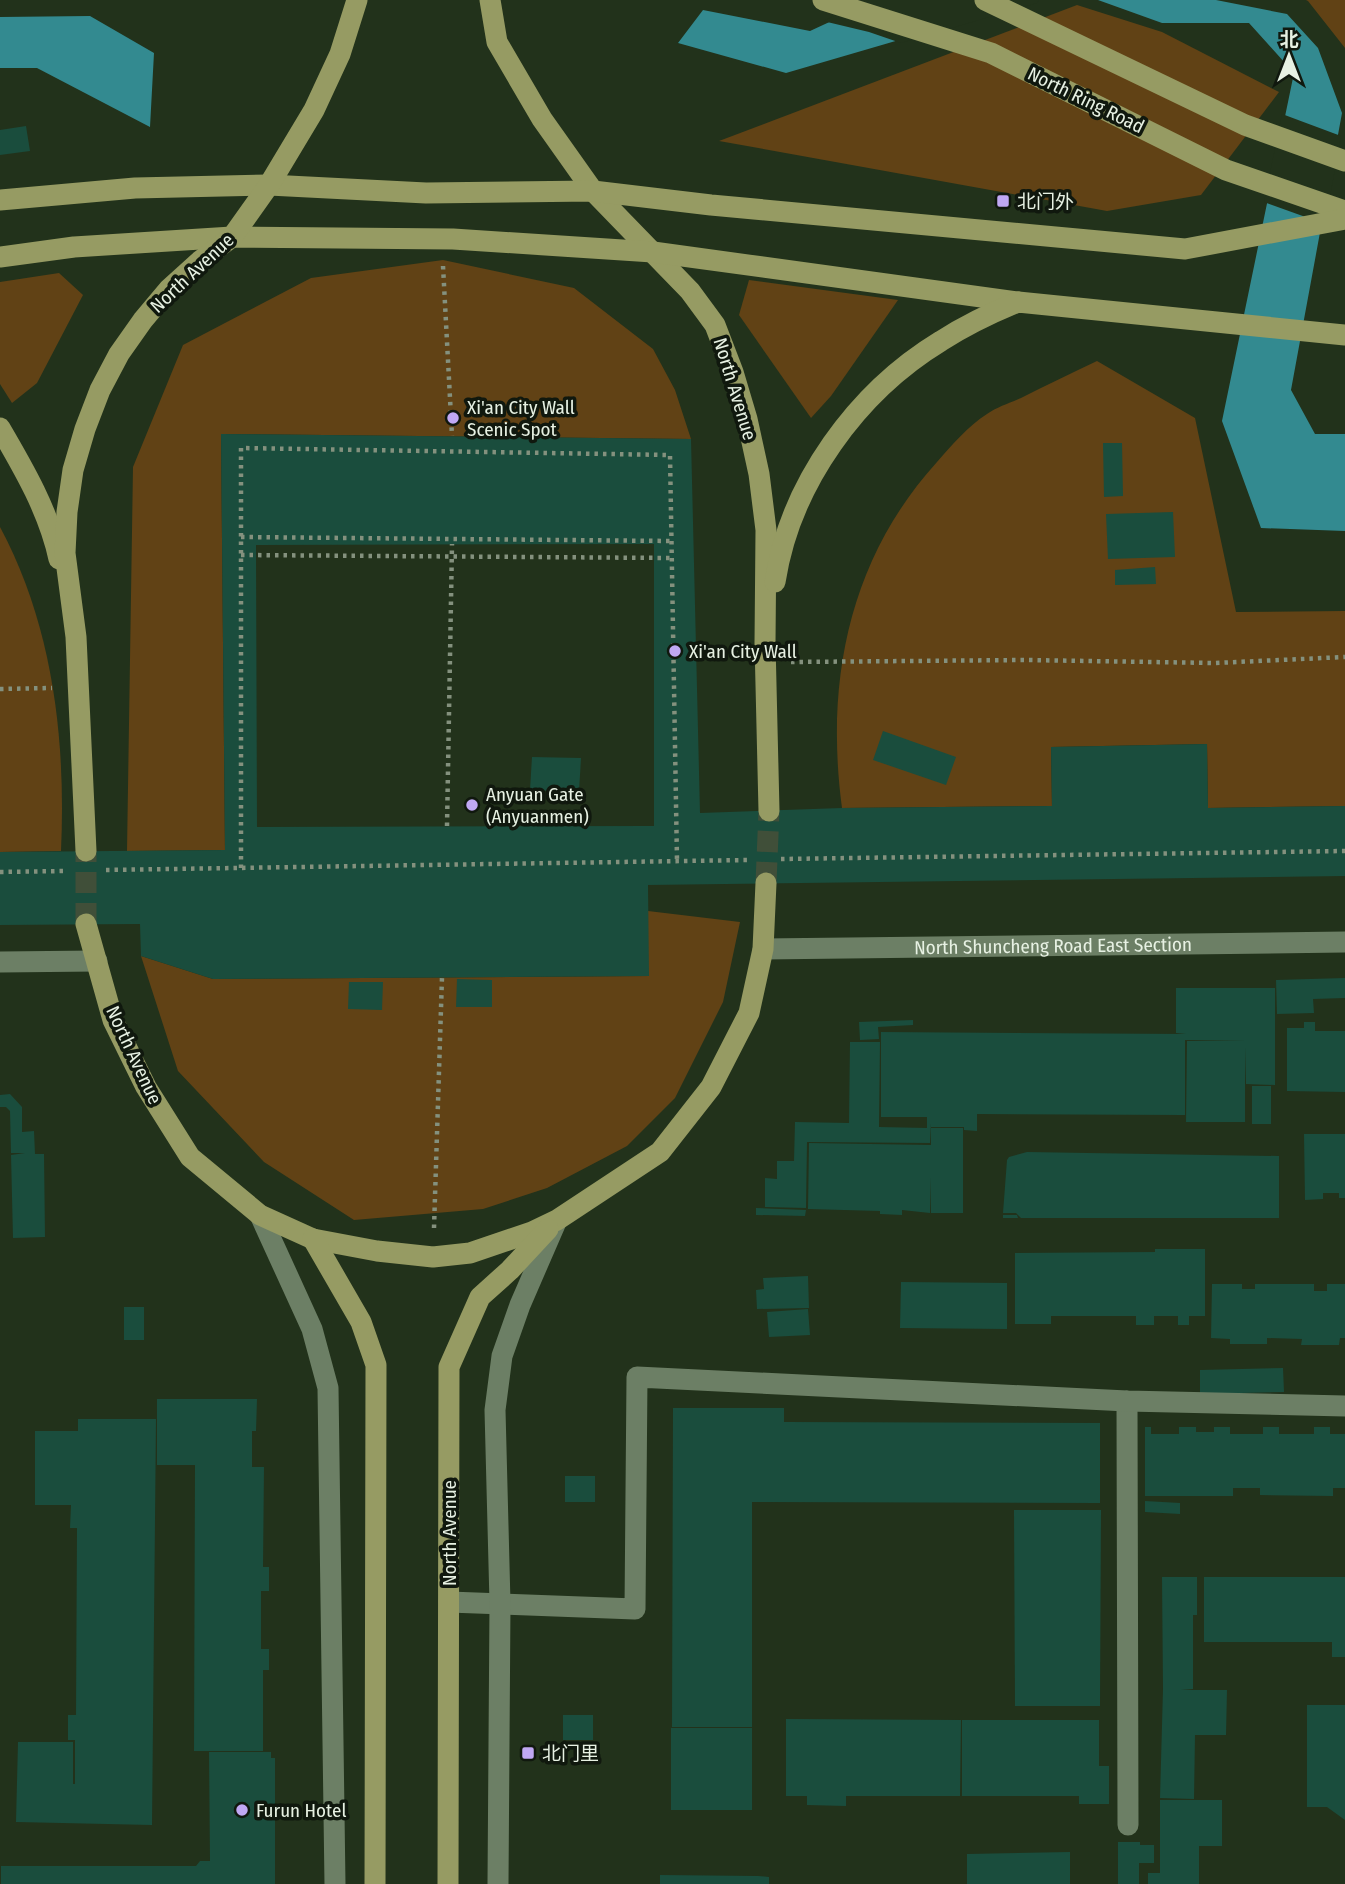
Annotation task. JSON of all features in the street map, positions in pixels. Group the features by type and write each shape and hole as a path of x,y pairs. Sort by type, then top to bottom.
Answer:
{"main road":[{"name":"North Avenue","path":"90,860 76,637 65,553 73,470 85,429 100,390 143,320 179,280 232,237 269,185 314,110 340,54 357,0"},
{"name":"North Avenue","path":"489,0 497,42 542,119 593,191 690,291 715,326 733,372 759,474 766,530 765,653 769,811"},
{"name":"North Ring Road","path":"823,0 991,53 1226,170 1345,211"},
{"path":"985,0 1245,125 1345,161"},
{"path":"0,200 135,188 269,185 426,193 593,191 711,205 1185,249 1345,219"},
{"path":"0,257 74,247 232,237 453,239 653,252 1018,302 1345,335"},
{"path":"765,653 778,563 790,525 806,488 842,432 870,398 903,368 939,342 977,320 1018,302"},
{"path":"0,428 21,463 45,515 56,547 76,637"},
{"name":"North Avenue","path":"86,924 113,1020 146,1087 190,1157 260,1215 313,1239 377,1251 433,1257 470,1253 519,1237 557,1220 660,1152 711,1087 749,1013 763,949 766,883"},
{"name":"North Avenue","path":"448,1884 449,1367 480,1297 510,1270 557,1220"},
{"path":"313,1239 360,1322 376,1366 375,1884"}],"street":[{"name":"North Shuncheng Road East Section","path":"763,949 1345,942"},
{"path":"0,962 97,961"},
{"path":"260,1215 312,1329 328,1388 335,1884"},
{"path":"498,1884 500,1603 495,1410 502,1356 520,1305 557,1220"},
{"path":"449,1602 635,1609 637,1377 1127,1401 1345,1406"},
{"path":"1127,1401 1128,1825"}],"path":[{"path":"443,260 452,436"},
{"path":"241,868 241,447 670,455 677,861"},
{"path":"241,537 671,541"},
{"path":"447,826 452,544"},
{"path":"241,555 671,558"},
{"path":"765,653 1215,663 1345,657"},
{"path":"0,689 78,688"},
{"path":"774,859 1345,850"},
{"path":"90,860 241,868 760,859"},
{"path":"0,872 67,870"},
{"path":"433,1257 442,978"}],"shaded area":[{"path":"1306,0 1345,0 1345,48 1308,1"},
{"path":"1077,5 1162,32 1279,92 1201,195 1107,211 719,141"},
{"path":"443,260 574,288 653,349 675,390 691,439 221,434 225,850 127,851 133,467 183,345 311,278"},
{"path":"59,273 83,295 37,383 12,403 0,384 0,282"},
{"path":"749,280 898,300 831,396 811,418 739,315"},
{"path":"1097,361 1195,418 1236,612 1345,611 1345,806 1208,808 1207,744 1051,747 1052,806 842,808 837,714 841,668 850,624 864,581 883,539 907,500 973,424 995,409"},
{"path":"0,527 33,604 52,684 61,767 61,851 0,852"},
{"path":"648,911 740,922 723,1002 675,1098 627,1146 547,1188 483,1209 354,1220 264,1162 178,1071 141,956 213,979 648,976"}],"water":[{"path":"877,0 1036,0 786,73 678,43 703,10 810,31"},
{"path":"1098,0 1216,0 1287,14 1318,48 1342,113 1291,390 1315,434 1345,434 1345,531 1261,528 1222,421 1294,73 1249,23 1162,23"},
{"path":"90,16 154,53 150,127 37,68 0,68 0,17"}],"pier":[{"path":"869,0 1039,0 1037,3 901,43 823,21"},
{"path":"1282,114 1341,136 1325,224 1264,202"}],"building":[{"path":"26,126 30,151 0,155 0,130"},
{"name":"Xi'an City Wall","path":"221,434 691,439 700,813 842,808 1052,806 1051,747 1207,744 1208,808 1345,806 1345,876 648,885 649,976 213,979 141,956 140,924 0,925 0,852 225,850","holes":["654,544 654,826 257,827 256,545"]},
{"path":"1103,443 1122,443 1123,496 1104,497"},
{"path":"1173,512 1175,557 1108,559 1106,514"},
{"path":"1155,567 1156,584 1115,585 1115,570"},
{"path":"883,731 956,757 946,785 873,760"},
{"path":"532,757 581,758 579,792 530,790"},
{"path":"1345,978 1345,998 1313,999 1314,1013 1277,1014 1276,980"},
{"path":"457,979 492,980 492,1007 456,1007"},
{"path":"349,982 383,982 382,1010 348,1009"},
{"path":"1176,988 1275,988 1275,1085 1246,1084 1245,1047 1245,1122 1186,1122 1187,1041 1246,1040 1185,1040 1185,1115 977,1114 977,1131 964,1130 964,1127 931,1127 931,1123 930,1143 807,1142 806,1208 765,1207 765,1178 777,1179 777,1161 794,1161 795,1122 849,1123 850,1042 880,1042 879,1127 927,1128 927,1117 881,1117 881,1032 1186,1034 1176,1033"},
{"path":"913,1020 913,1025 878,1027 879,1039 860,1040 859,1022"},
{"path":"1304,1022 1315,1022 1315,1031 1345,1031 1345,1092 1287,1091 1287,1028 1304,1028"},
{"path":"1252,1086 1271,1086 1271,1124 1252,1124"},
{"path":"10,1094 22,1107 22,1132 34,1131 35,1154 44,1154 45,1237 13,1238 11,1155 25,1153 11,1153 10,1111 6,1107 0,1107 0,1095"},
{"path":"931,1128 963,1128 963,1213 931,1213 931,1177 930,1213 902,1210 902,1215 880,1214 880,1211 808,1209 809,1143 931,1145"},
{"path":"1304,1134 1345,1134 1345,1198 1339,1198 1339,1193 1323,1193 1323,1199 1305,1200"},
{"path":"1027,1152 1279,1156 1279,1218 1021,1218 1016,1213 1003,1213 1007,1160"},
{"path":"756,1208 806,1210 805,1216 756,1215"},
{"path":"1003,1215 1017,1215 1018,1218 1003,1218"},
{"path":"1155,1249 1205,1249 1205,1316 1189,1316 1189,1325 1178,1325 1178,1316 1154,1316 1154,1325 1136,1325 1136,1316 1051,1316 1051,1324 1015,1324 1015,1253 1155,1252"},
{"path":"808,1276 809,1308 757,1309 756,1290 764,1289 763,1278"},
{"path":"901,1282 1007,1283 1007,1329 900,1328"},
{"path":"1212,1284 1242,1284 1242,1289 1255,1289 1255,1284 1314,1284 1314,1291 1327,1291 1327,1284 1345,1284 1345,1338 1340,1338 1339,1345 1301,1345 1302,1339 1267,1338 1267,1344 1230,1344 1230,1339 1211,1338"},
{"path":"124,1307 144,1307 144,1340 124,1340"},
{"path":"808,1309 810,1335 769,1337 767,1312"},
{"path":"1283,1368 1284,1392 1200,1394 1200,1370"},
{"path":"157,1399 257,1399 256,1431 252,1431 252,1467 264,1467 263,1567 269,1567 269,1591 261,1591 261,1649 269,1649 269,1670 263,1670 263,1751 194,1751 195,1465 157,1465"},
{"path":"673,1408 784,1408 784,1422 1100,1423 1100,1503 752,1502 752,1727 672,1727"},
{"path":"78,1419 156,1419 152,1825 16,1822 18,1742 73,1742 75,1784 75,1740 68,1740 68,1715 76,1715 77,1528 70,1528 71,1505 35,1505 35,1431 78,1431"},
{"path":"1145,1427 1151,1427 1151,1434 1179,1434 1179,1427 1196,1427 1196,1432 1214,1432 1214,1427 1230,1427 1230,1434 1263,1434 1263,1427 1279,1427 1279,1434 1314,1434 1314,1427 1330,1427 1330,1434 1345,1434 1345,1488 1333,1488 1333,1496 1260,1495 1260,1488 1233,1488 1233,1496 1145,1496"},
{"path":"565,1476 595,1476 595,1502 565,1502"},
{"path":"1145,1501 1180,1503 1180,1514 1145,1512"},
{"path":"1014,1510 1101,1510 1100,1706 1015,1706"},
{"path":"1162,1577 1197,1577 1197,1615 1193,1615 1193,1689 1181,1690 1227,1690 1226,1735 1195,1735 1194,1799 1160,1798"},
{"path":"1204,1577 1345,1577 1345,1657 1332,1657 1332,1642 1204,1642"},
{"path":"1307,1705 1345,1705 1345,1820 1327,1807 1307,1807"},
{"path":"563,1715 593,1715 593,1740 563,1740"},
{"path":"786,1719 961,1720 960,1796 846,1796 846,1806 807,1805 807,1796 786,1796"},
{"path":"962,1720 1099,1720 1099,1766 1109,1766 1109,1804 1079,1804 1079,1796 962,1796"},
{"path":"671,1728 752,1728 752,1810 671,1810"},
{"name":"Furun Hotel","path":"209,1752 271,1752 271,1758 275,1758 275,1884 1,1884 1,1866 196,1866 200,1861 210,1861"},
{"path":"1160,1800 1222,1800 1222,1846 1199,1846 1199,1884 1148,1884 1148,1873 1160,1873"},
{"path":"1118,1842 1154,1845 1154,1863 1139,1863 1139,1884 1118,1884"},
{"path":"1070,1852 1070,1884 967,1884 967,1854"},
{"path":"660,1875 758,1876 769,1877 769,1884 660,1884"}],"tunnel":[{"path":"766,883 769,811"},
{"path":"86,851 86,924"}],"place":[{"name":"北门外","path":"1003,201"},
{"name":"Xi'an City Wall Scenic Spot","path":"453,418"},
{"name":"Xi'an City Wall","path":"675,651"},
{"name":"Anyuan Gate (Anyuanmen)","path":"472,805"},
{"name":"北门里","path":"528,1753"},
{"name":"Furun Hotel","path":"242,1810"}]}
